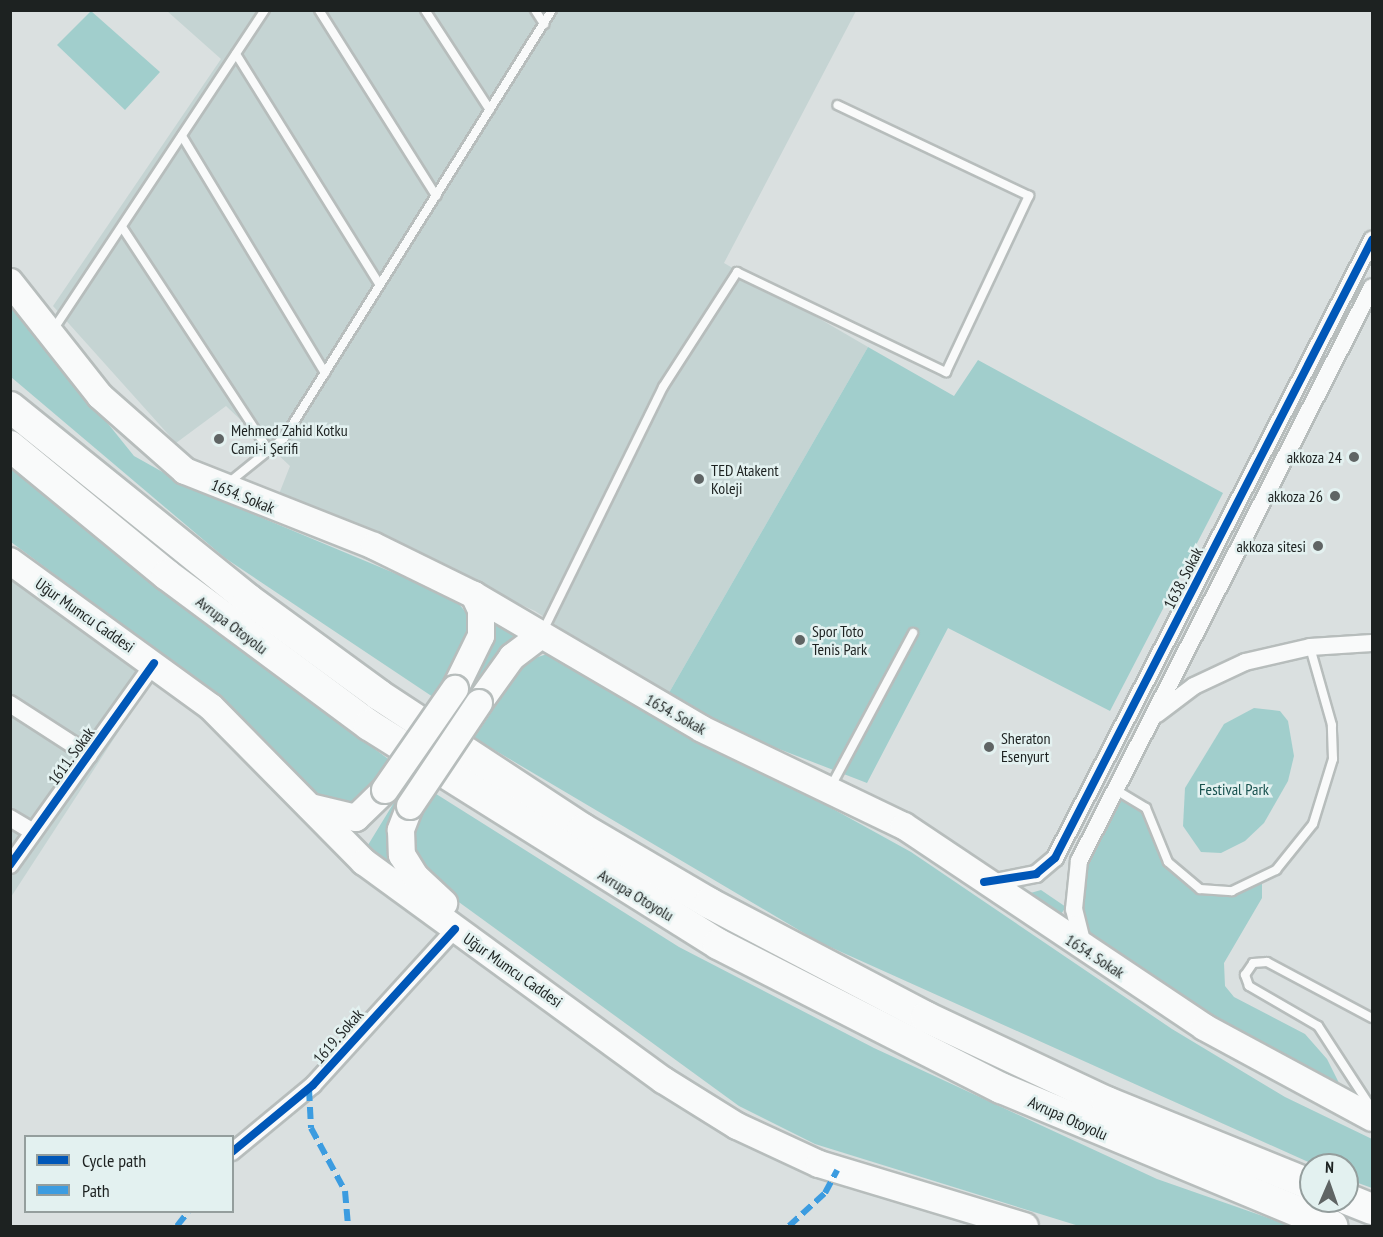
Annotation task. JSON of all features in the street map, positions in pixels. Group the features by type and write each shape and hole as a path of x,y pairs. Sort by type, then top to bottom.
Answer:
{"highway":[{"name":"Avrupa Otoyolu","path":"10,407 266,612 380,695 583,829 709,903 926,1017 1118,1107 1299,1180"},
{"name":"Avrupa Otoyolu","path":"10,446 167,575 369,725 718,944 1011,1092 1332,1227"}],"main road":[{"name":"1654. Sokak","path":"10,282 100,396 158,451 221,488 374,546 474,595 540,636 702,729 830,788 904,826 1084,949 1241,1050 1372,1118"},
{"name":"Uğur Mumcu Caddesi","path":"10,561 154,663 211,707 364,862 512,967 663,1080 737,1126 819,1164 1024,1227"},
{"path":"306,804 336,817 356,818 386,790 455,689 481,636 481,610 474,595"},
{"path":"512,967 410,870 400,837 410,806 479,703 512,657 540,636"}],"street":[{"name":"1638. Sokak","path":"984,882 1036,874 1055,858 1372,240"},
{"path":"1084,949 1073,879 1116,789 1372,286"},
{"path":"1152,718 1227,669 1310,647 1372,643"},
{"name":"1611. Sokak","path":"10,865 154,663"},
{"path":"10,704 88,755"},
{"path":"10,818 33,832"},
{"name":"1619. Sokak","path":"234,1150 313,1085 455,928"}],"lane":[{"path":"51,333 265,10"},
{"path":"319,10 436,196"},
{"path":"425,10 490,110"},
{"path":"535,10 544,24"},
{"path":"221,488 270,452 325,373 552,10"},
{"path":"236,54 380,285"},
{"path":"540,636 663,387 737,272 946,372 1029,196 837,105"},
{"path":"182,136 325,373"},
{"path":"122,226 270,452"},
{"path":"830,788 913,633"},
{"path":"1116,789 1146,808 1168,862 1200,889 1232,891 1276,870 1313,824 1333,759 1332,725 1310,647"},
{"path":"1372,1018 1267,962 1253,963 1245,975 1249,986 1318,1026 1372,1109"}],"shaded area":[{"path":"167,11 856,11 724,263 868,347 666,698 535,611 279,494 290,466 226,406 176,443 53,306 221,59"},
{"path":"11,575 154,677 11,897"}],"green space":[{"path":"91,11 160,72 125,110 57,45"},
{"path":"10,302 134,456 193,489 454,598 468,615 466,643 433,697 225,558 11,377"},
{"path":"868,347 954,396 978,360 1223,493 1110,711 948,628 867,783 717,725 666,698"},
{"path":"10,463 201,621 391,761 373,797 351,812 323,801 210,690 11,542"},
{"path":"494,617 520,633 468,707 461,701 488,657"},
{"path":"550,653 911,852 1172,1029 1285,1097 1372,1139 1372,1188 1359,1183 1359,1153 1299,1153 1299,1158 819,942 474,738 526,661"},
{"name":"Festival Park","path":"1254,708 1280,711 1288,721 1294,756 1288,781 1264,823 1245,841 1221,853 1201,852 1183,826 1185,788 1224,724"},
{"path":"1116,790 1141,804 1181,877 1218,893 1262,879 1262,898 1224,963 1225,986 1234,997 1305,1034 1327,1059 1343,1091 1309,1078 1078,932 1073,897"},
{"path":"433,792 679,947 874,1048 1157,1179 1291,1226 1079,1226 815,1144 739,1106 445,892 418,866 408,830"},
{"path":"398,796 404,801 386,841 400,879 368,845"},
{"path":"1041,890 1066,907 1059,917 1027,894"}],"marked path":[{"path":"309,1089 311,1128 345,1191 348,1226"},
{"path":"789,1226 825,1193 837,1170"},
{"path":"177,1226 187,1213"}],"cycle path":[{"path":"984,882 1036,874 1055,858 1372,240"},
{"path":"10,865 154,663"},
{"path":"234,1150 313,1085 455,929"}],"place":[{"name":"Mehmed Zahid Kotku Cami-i Şerifi","path":"219,439"},
{"name":"akkoza 24","path":"1354,457"},
{"name":"TED Atakent Koleji","path":"699,479"},
{"name":"akkoza 26","path":"1335,496"},
{"name":"akkoza sitesi","path":"1318,546"},
{"name":"Spor Toto Tenis Park","path":"800,640"},
{"name":"Sheraton Esenyurt","path":"989,747"}]}
